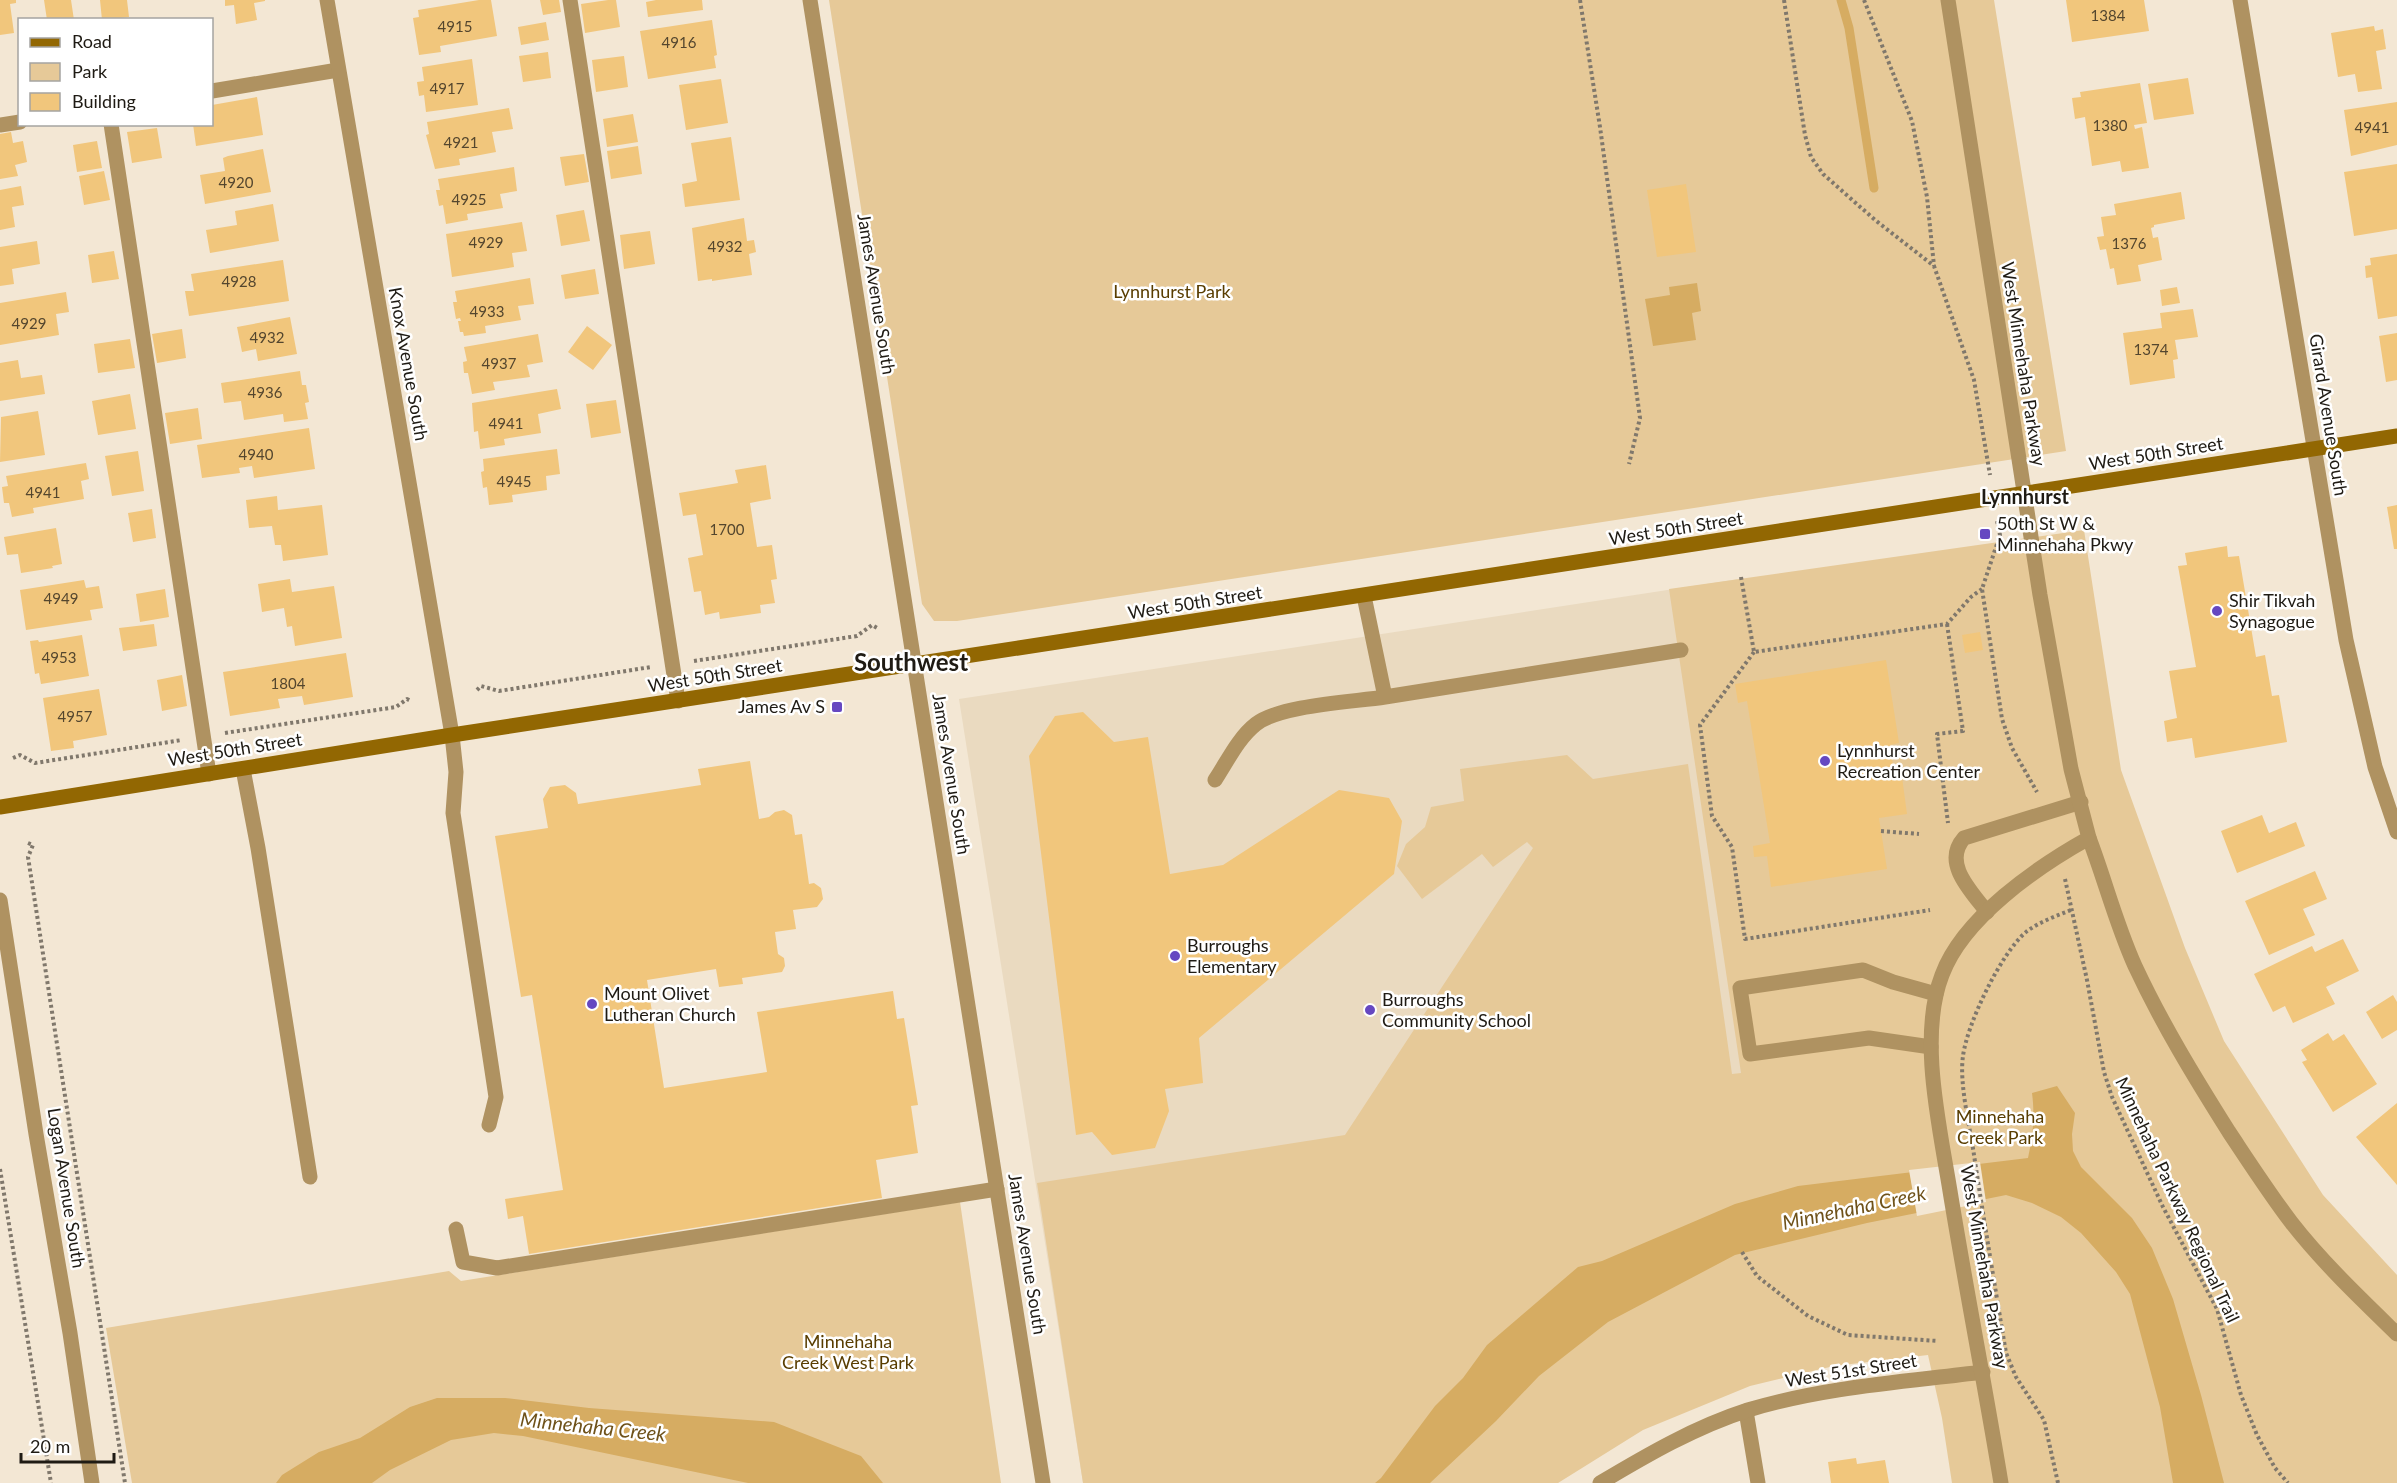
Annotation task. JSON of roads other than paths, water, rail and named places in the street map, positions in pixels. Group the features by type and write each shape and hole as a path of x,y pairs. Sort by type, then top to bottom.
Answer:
{"main road":[{"name":"West 50th Street","path":"0,807 452,735 914,666 2397,436"}],"street":[{"name":"Knox Avenue South","path":"327,0 452,735 456,772 453,813 496,1097 489,1125"},
{"path":"570,0 678,701"},
{"name":"James Avenue South","path":"810,0 1043,1483"},
{"name":"West Minnehaha Parkway","path":"1948,0 2024,495 2063,727 2089,838 2111,906 2156,1010 2187,1066 2291,1223 2357,1295 2397,1334"},
{"name":"Girard Avenue South","path":"2240,0 2356,692 2375,767 2397,832"},
{"path":"213,91 338,70"},
{"path":"0,125 18,122"},
{"path":"111,126 209,774"},
{"path":"1364,596 1385,697"},
{"path":"1215,780 1244,736 1257,723 1284,712 1681,650"},
{"path":"243,769 258,848 310,1177"},
{"path":"1987,912 1958,869 1954,857 1957,846 1964,838 2081,802"},
{"name":"West Minnehaha Parkway","path":"2001,1483 1960,1253 1940,1122 1931,1047 1931,1023 1942,974 1954,951 1987,912 2014,887 2058,855 2089,838"},
{"name":"Logan Avenue South","path":"0,900 92,1483"},
{"path":"1931,1047 1869,1038 1750,1054 1740,988 1863,970 1893,982 1936,994"},
{"path":"456,1229 463,1262 497,1268 997,1189"},
{"name":"West 51st Street","path":"1600,1483 1664,1445 1746,1411 1813,1393 1983,1372"},
{"path":"1746,1411 1758,1483"}],"waterway":[{"path":"1841,0 1849,28 1874,188"}],"place":[{"name":"50th St W & Minnehaha Pkwy","path":"1985,534"},
{"name":"Shir Tikvah Synagogue","path":"2217,611"},
{"name":"James Av S","path":"837,707"},
{"name":"Lynnhurst Recreation Center","path":"1825,761"},
{"name":"Burroughs Elementary","path":"1175,956"},
{"name":"Mount Olivet Lutheran Church","path":"592,1004"},
{"name":"Burroughs Community School","path":"1370,1010"}],"district":[{"name":"Lynnhurst","path":"2025,497"},
{"name":"Southwest","path":"911,663"}],"park label":[{"name":"Lynnhurst Park","path":"1172,292"},
{"name":"Minnehaha Creek Park","path":"2000,1127"},
{"name":"Minnehaha Creek West Park","path":"848,1352"}],"water label":[{"name":"Minnehaha Creek","path":"1854,1208"},
{"name":"Minnehaha Creek","path":"593,1427"}]}
